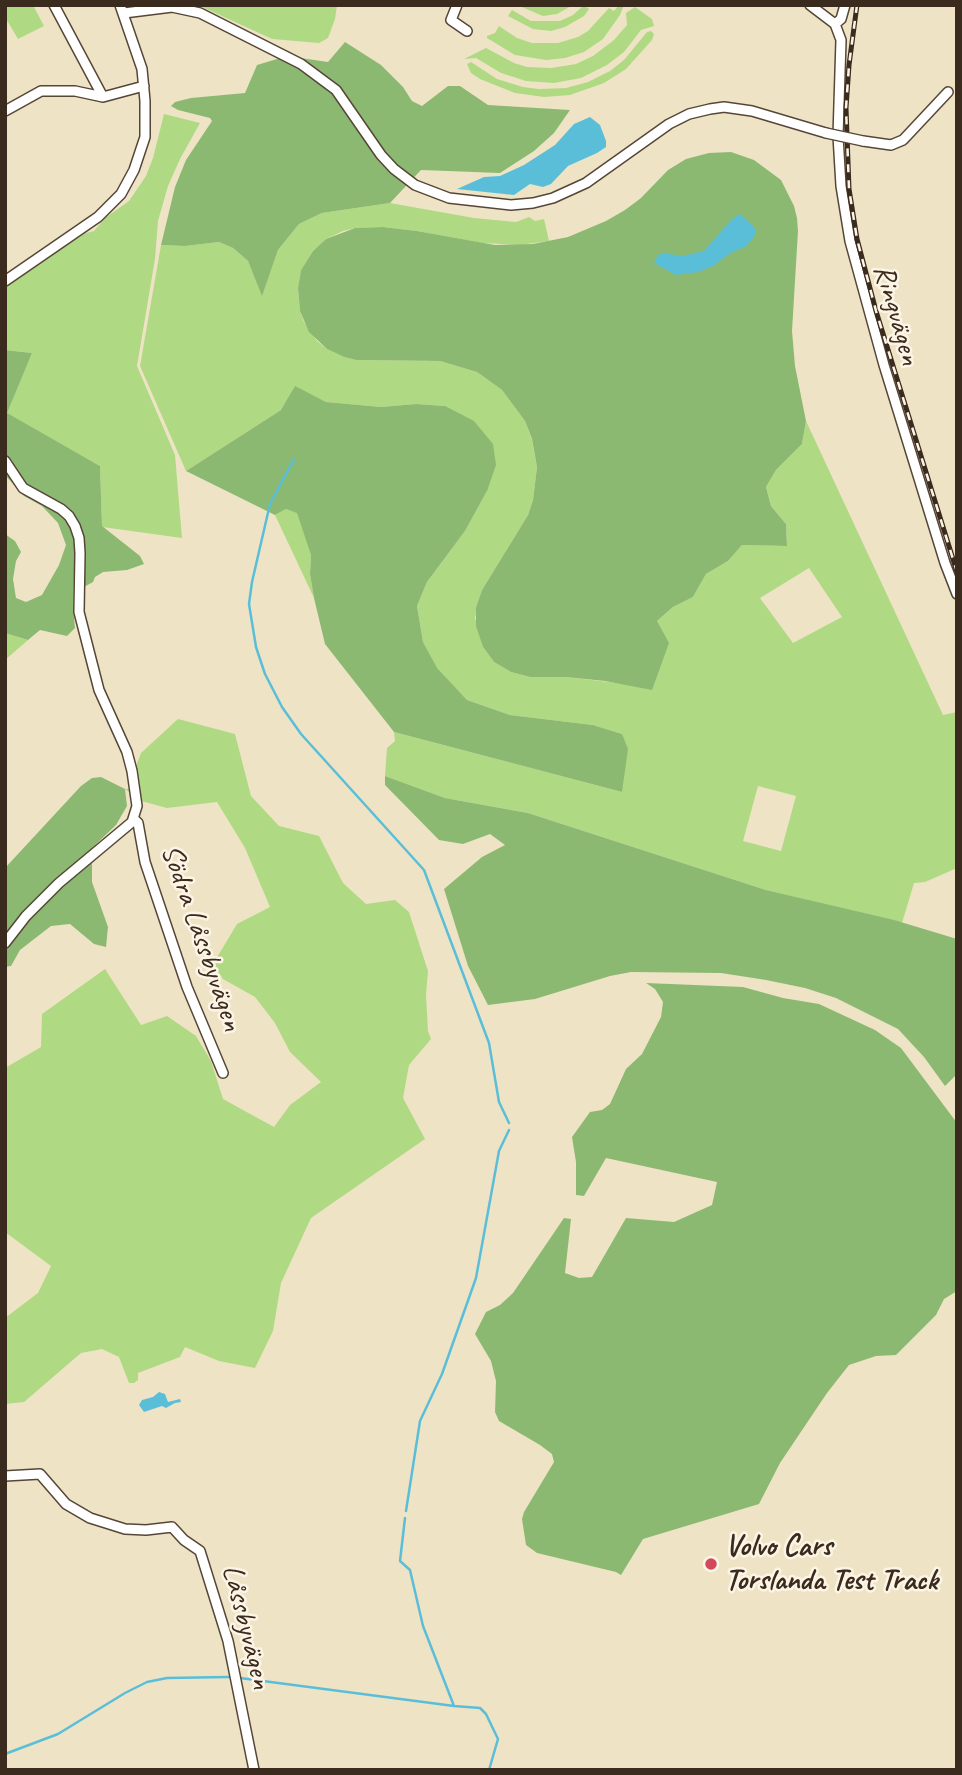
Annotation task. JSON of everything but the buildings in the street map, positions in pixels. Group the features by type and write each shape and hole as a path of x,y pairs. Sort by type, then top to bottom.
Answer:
{"street":[{"path":"54,5 103,97"},
{"path":"457,5 451,20 467,31"},
{"path":"810,5 835,24 841,19 845,5"},
{"path":"5,281 92,223 123,192 137,164 146,120 144,86 136,46 122,9 172,7 200,13 301,64 336,90 381,155 415,185 449,198 511,205 553,198 586,183 669,124 689,114 724,107 752,111 826,134 891,145 903,139 948,92"},
{"name":"Ringvägen","path":"835,24 841,40 838,145 841,186 850,241 891,387 957,594"},
{"path":"5,111 41,91 62,90 103,97 144,86"},
{"name":"Södra Låssbyvägen","path":"5,461 23,488 61,509 75,526 80,553 79,612 99,690 127,752 137,806 134,819 138,823 145,862 187,987 223,1073"},
{"path":"5,943 26,916 59,883 134,819"},
{"name":"Låssbyvägen","path":"5,1476 40,1474 66,1504 90,1518 125,1529 172,1527 203,1555 228,1641 254,1770"}],"green space":[{"path":"5,5 33,5 44,26 18,39 5,17"},
{"path":"198,5 337,5 328,38 319,43 272,39"},
{"path":"517,5 573,5 557,14 543,16"},
{"path":"584,5 589,9 584,16 565,27 551,31 533,29 508,16 512,10 531,21 560,21 573,15"},
{"path":"619,5 624,5 620,15 603,39 584,52 565,58 546,60 515,55 487,38 495,33 499,26 517,38 532,43 558,43 588,31 609,8 614,11"},
{"path":"635,7 652,19 654,26 641,30 624,52 607,65 581,78 554,83 526,81 501,73 476,58 464,59 486,48 527,67 551,68 576,64 593,56 614,40 627,25 626,13"},
{"path":"651,31 654,34 652,40 626,69 604,83 570,95 544,97 515,93 480,79 471,73 467,64 471,62 497,79 523,87 566,88 588,82 610,71"},
{"path":"345,42 381,65 403,87 412,101 422,106 448,86 460,86 488,105 570,110 554,133 534,151 500,173 421,170 390,203 322,213 299,224 278,250 262,296 248,261 233,248 219,242 185,246 161,245 175,187 186,160 212,121 210,118 171,106 175,102 191,98 245,93 257,65 287,56 328,62"},
{"path":"164,114 200,123 168,186 158,221 155,259 137,366 175,455 182,538 102,527 100,466 6,413 32,353 5,350 5,288 52,254 94,231 105,218 129,201 146,176"},
{"path":"731,152 754,160 781,180 797,218 792,331 795,366 806,421 802,444 776,470 766,487 771,506 786,524 787,546 742,545 728,561 706,574 693,597 673,607 657,621 669,643 652,690 605,681 530,677 511,672 494,662 483,647 476,626 476,608 482,590 528,515 533,500 537,467 532,439 525,421 502,390 477,372 440,361 356,360 327,349 309,332 300,311 298,288 301,270 313,251 326,239 355,228 383,227 417,231 495,245 533,244 568,237 625,210 641,198 668,170 686,159 709,153"},
{"path":"390,203 474,218 516,222 529,217 535,221 544,219 549,241 519,245 483,243 383,227 343,231 326,239 313,251 301,270 298,288 304,322 317,341 327,349 356,360 440,361 477,372 502,390 525,421 537,467 533,500 528,515 482,590 475,618 483,647 494,662 511,672 530,677 566,677 626,684 657,621 673,607 693,597 706,574 728,561 742,545 787,546 786,524 771,506 766,487 776,470 802,444 806,421 943,715 957,712 957,868 925,882 914,883 902,923 766,890 528,813 445,798 385,776 387,748 395,741 394,732 622,792 622,734 593,725 510,715 467,700 436,668 423,642 417,606 427,582 465,531 487,491 445,406 416,404 381,407 326,402 313,396 281,410 186,471 140,366 161,245 185,246 219,242 233,248 248,261 262,294 278,250 299,224 322,213","holes":["809,568 842,617 793,643 760,598","758,786 796,796 781,851 743,841"]},
{"path":"5,350 32,353 7,413 100,466 102,526 140,556 144,564 127,570 103,572 84,587 74,575 75,628 67,636 40,630 28,640 5,633 5,534 15,541 21,552 16,561 13,579 16,598 26,602 42,595 59,565 66,545 58,523 42,506 24,496 5,475"},
{"path":"295,386 326,402 381,407 416,404 445,406 474,421 493,444 496,465 487,491 465,531 427,582 417,606 423,642 437,668 467,700 510,715 593,725 622,734 628,749 622,792 394,732 325,644 310,574 311,555 297,513 286,509 275,515 186,471 281,410"},
{"path":"286,509 297,512 307,538 314,598 275,515"},
{"path":"5,633 28,640 5,660"},
{"path":"178,719 235,734 251,796 279,826 319,836 343,883 366,904 395,900 409,912 428,971 426,995 431,1039 409,1065 403,1098 425,1139 311,1218 281,1283 273,1331 255,1368 219,1361 185,1347 180,1357 138,1373 138,1380 129,1383 119,1357 102,1349 81,1353 24,1402 5,1404 5,1318 38,1293 51,1266 5,1232 5,1068 41,1047 42,1014 105,969 141,1025 167,1016 196,1036 211,1061 223,1099 274,1127 290,1105 321,1082 290,1052 275,1023 255,997 223,979 213,964 237,924 270,907 245,848 217,802 167,808 141,801 125,789 140,788 136,766 141,753"},
{"path":"385,776 445,798 528,813 766,890 894,920 957,939 957,1074 945,1086 924,1057 898,1029 836,998 805,988 721,973 631,972 535,999 488,1005 468,966 444,889 482,857 505,845 490,834 463,844 439,840 385,785"},
{"path":"101,777 125,789 127,806 116,825 92,848 92,882 108,927 106,947 94,944 70,924 51,926 20,950 11,966 5,967 5,868 81,786 92,778"},
{"path":"646,983 743,987 819,1004 875,1030 901,1048 957,1123 957,1291 944,1299 936,1315 896,1355 876,1356 849,1365 780,1463 759,1504 643,1539 621,1575 537,1553 526,1545 522,1519 524,1512 554,1462 552,1454 540,1445 499,1421 495,1412 496,1381 491,1361 475,1334 486,1312 500,1305 513,1293 564,1218 571,1219 565,1273 579,1278 592,1277 626,1218 674,1222 712,1205 717,1182 606,1158 584,1196 576,1195 576,1162 572,1137 590,1112 602,1110 610,1104 626,1069 642,1054 661,1017 663,1002 655,989"}],"water":[{"path":"590,117 600,125 606,147 568,166 551,184 543,187 530,184 514,195 457,189 484,177 500,176 524,165 555,145 574,124"},
{"path":"740,214 756,229 754,237 745,247 732,252 713,266 698,272 676,275 654,263 658,255 663,253 683,256 704,251 732,219"},
{"path":"159,1392 165,1394 168,1402 180,1399 181,1402 144,1412 139,1405 142,1400"}],"waterway":[{"path":"294,459 270,504 252,582 249,604 256,647 265,674 282,707 301,734 424,870 489,1043 499,1102 509,1123"},
{"path":"406,1511 420,1421 442,1374 476,1278 499,1151 509,1130"},
{"path":"405,1518 400,1561 410,1570 423,1626 454,1706 480,1708 486,1714 498,1739 489,1770"},
{"path":"5,1754 58,1734 147,1682 167,1678 229,1677"},
{"path":"240,1678 454,1706"}],"railway":[{"path":"857,5 846,108 849,189 857,239 876,311 957,572"}],"place":[{"name":"Volvo Cars Torslanda Test Track","path":"711,1564"}]}
